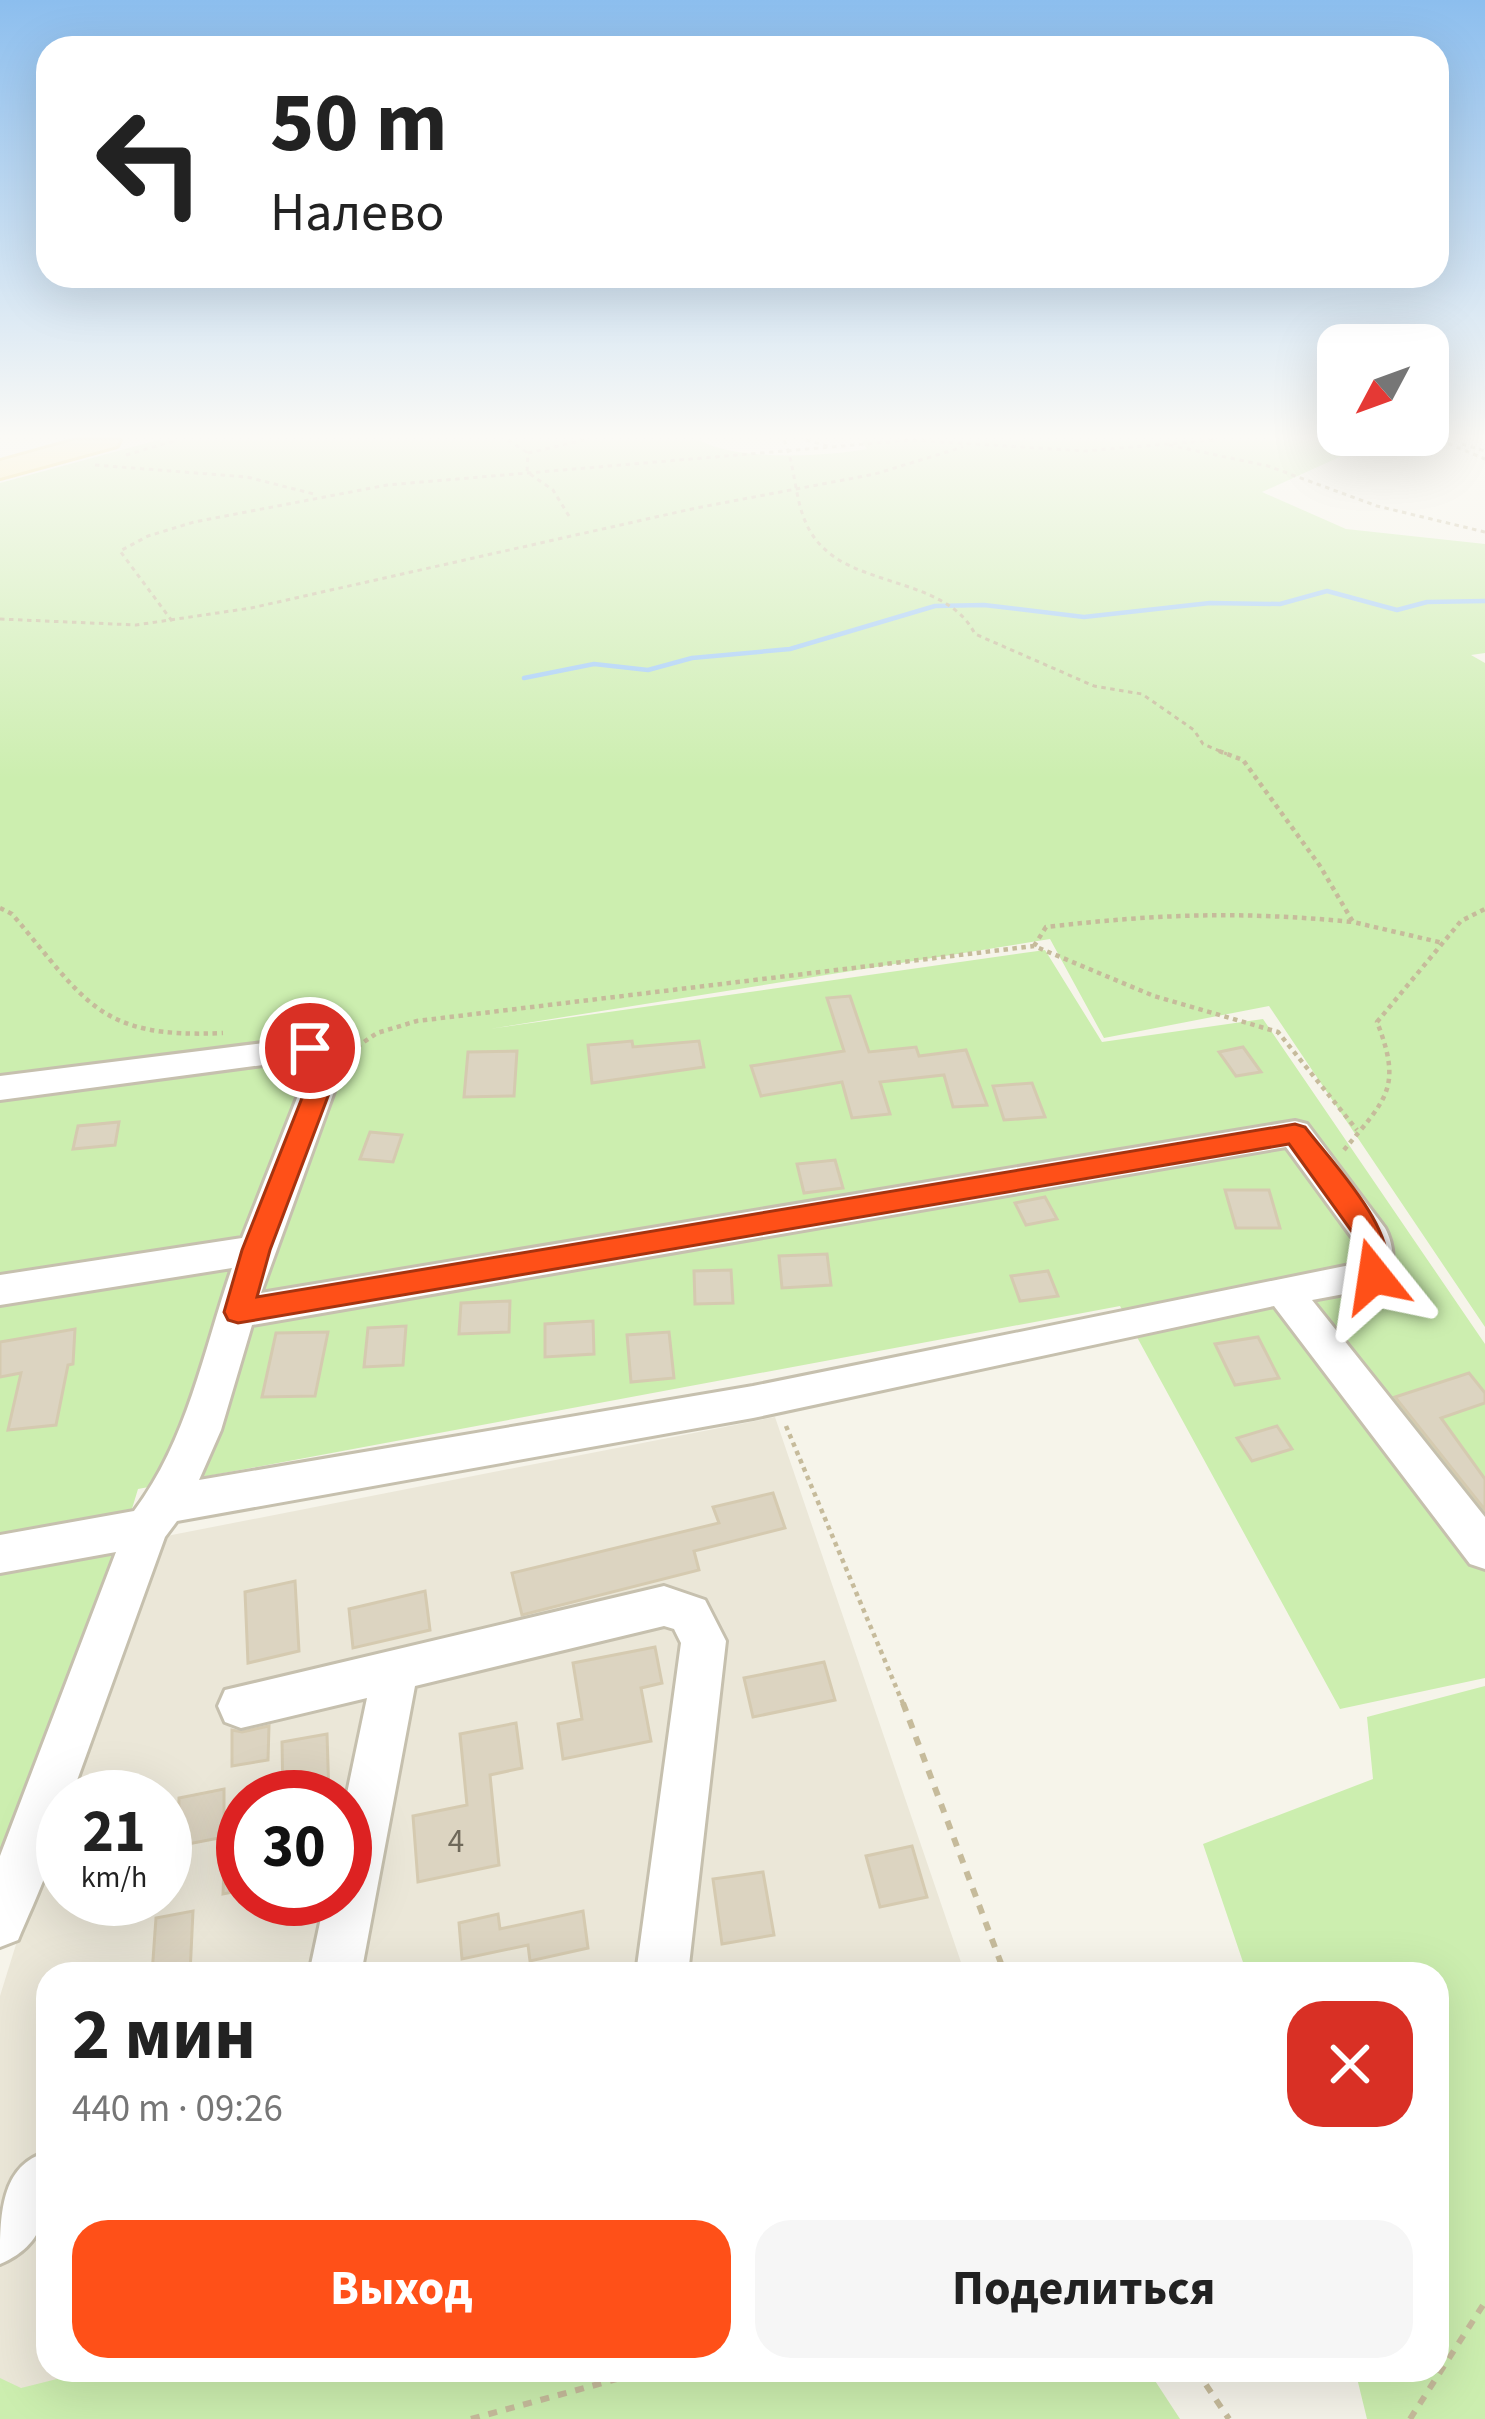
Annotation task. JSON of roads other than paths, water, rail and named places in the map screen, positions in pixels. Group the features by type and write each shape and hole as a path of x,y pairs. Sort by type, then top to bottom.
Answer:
{"street":[{"path":"0,1088 310,1048 323,1075 256,1250 184,1469 157,1516 2,1910"},
{"path":"0,1554 157,1516 753,1402 1283,1290 1374,1276 1372,1238 1295,1133 238,1312"},
{"path":"0,1290 256,1250"},
{"path":"1283,1290 1485,1550"},
{"path":"241,1706 664,1606 689,1614 704,1641 664,1962"},
{"path":"337,1962 395,1673"},
{"path":"0,2235 36,2185"}],"waterway":[{"path":"524,678 594,664 648,670 692,658 790,649 935,606 984,605 1084,617 1210,603 1280,604 1327,591 1397,610 1427,602 1485,601"}]}
